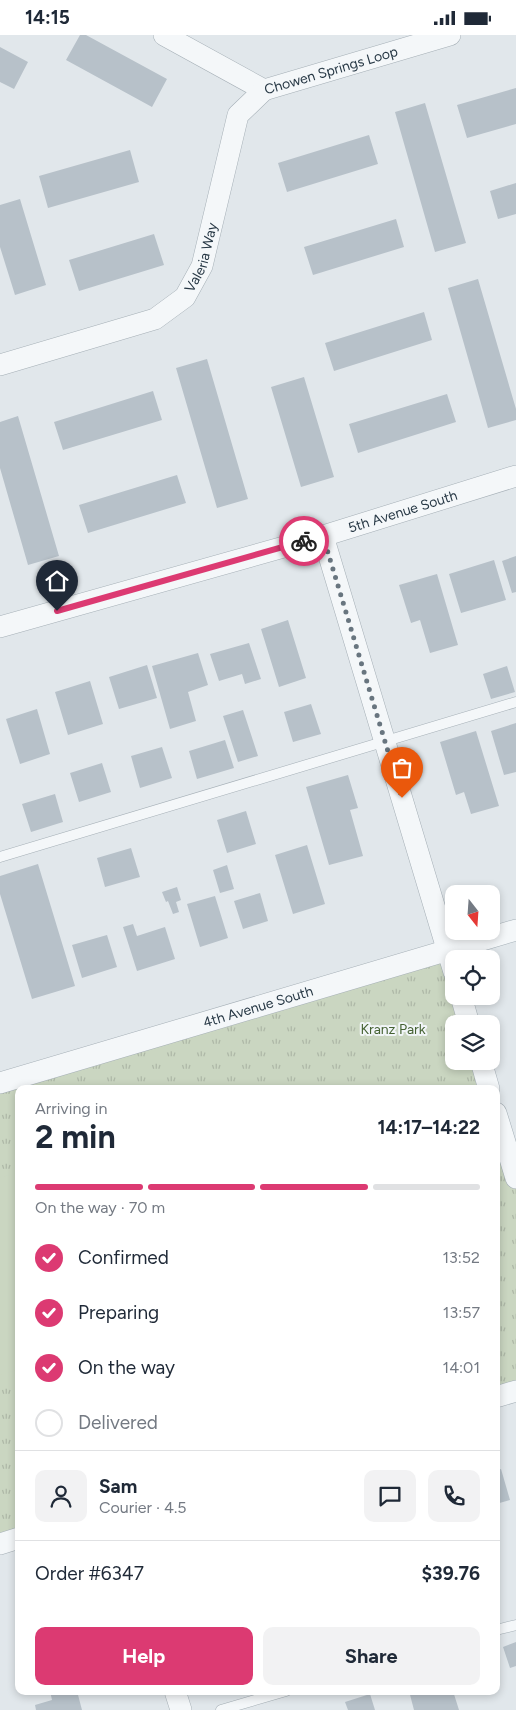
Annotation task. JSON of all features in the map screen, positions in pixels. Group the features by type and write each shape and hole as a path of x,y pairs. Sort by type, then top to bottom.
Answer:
{"street":[{"name":"Chowen Springs Loop","path":"164,35 264,90 450,35"},
{"name":"Valeria Way","path":"0,365 156,319 185,297 202,266 238,115 264,90"},
{"name":"5th Avenue South","path":"0,627 323,536 516,476"},
{"path":"323,536 447,950"},
{"name":"4th Avenue South","path":"447,950 516,930"},
{"name":"4th Avenue South","path":"0,1083 445,951"},
{"path":"484,1070 488,1085"},
{"path":"500,1125 515,1170"},
{"path":"500,1396 516,1391"},
{"path":"0,1544 15,1539"},
{"path":"176,1695 181,1710"}],"lane":[{"path":"0,857 516,702"},
{"path":"500,1629 516,1625"},
{"path":"221,1710 272,1695"}],"green space":[{"name":"Kranz Park","path":"445,951 445,1005 459,1005 464,1015 445,1015 445,1070 484,1070 488,1085 15,1085 15,1543 0,1548 0,1086"},
{"path":"500,1126 516,1178 516,1392 500,1397"},
{"path":"15,1173 15,1370 0,1375 0,1178"}],"building":[{"path":"80,35 86,35 167,79 152,107 66,60"},
{"path":"0,47 28,62 14,89 0,82"},
{"path":"516,88 516,124 467,138 457,105"},
{"path":"425,103 466,243 435,252 395,112"},
{"path":"369,135 378,164 287,192 278,163"},
{"path":"130,150 139,182 48,208 39,176"},
{"path":"516,183 516,214 498,219 490,191"},
{"path":"20,199 46,285 15,295 0,247 0,205"},
{"path":"396,219 404,247 313,275 304,247"},
{"path":"154,234 164,265 79,291 69,260"},
{"path":"478,279 516,409 516,420 488,428 448,288"},
{"path":"424,312 432,340 334,371 325,343"},
{"path":"207,359 248,499 217,508 176,368"},
{"path":"304,377 334,477 301,487 271,387"},
{"path":"153,391 162,420 63,450 54,422"},
{"path":"447,394 456,422 358,453 349,424"},
{"path":"18,416 59,556 28,565 0,468 0,422"},
{"path":"177,475 186,503 88,533 79,505"},
{"path":"516,556 516,592 512,593 502,561"},
{"path":"494,560 506,600 461,613 449,574"},
{"path":"437,574 458,645 430,653 420,620 411,623 399,585"},
{"path":"288,620 306,678 279,687 261,629"},
{"path":"249,643 261,679 245,684 242,674 219,681 210,654"},
{"path":"198,653 208,685 188,692 196,721 170,729 152,666"},
{"path":"147,665 157,698 119,709 109,677"},
{"path":"507,666 515,692 491,699 483,674"},
{"path":"90,681 103,724 68,735 55,692"},
{"path":"311,704 321,734 293,742 284,712"},
{"path":"37,709 50,754 20,764 6,719"},
{"path":"243,710 258,756 238,762 223,716"},
{"path":"516,723 516,772 504,775 491,731"},
{"path":"476,731 499,806 471,814 464,792 456,795 440,742"},
{"path":"225,740 234,768 197,779 189,751"},
{"path":"162,747 172,778 140,788 131,756"},
{"path":"102,763 111,792 79,802 70,773"},
{"path":"348,775 358,808 350,810 363,856 329,865 306,787"},
{"path":"55,794 63,822 31,832 22,804"},
{"path":"246,811 256,844 227,853 217,820"},
{"path":"307,845 325,904 293,914 275,855"},
{"path":"131,848 140,877 105,887 97,858"},
{"path":"38,864 75,986 32,999 0,894 0,876"},
{"path":"227,865 234,889 220,893 213,870"},
{"path":"177,887 181,900 176,902 179,912 173,914 162,892"},
{"path":"260,893 268,921 243,929 234,901"},
{"path":"215,896 228,938 200,947 187,904"},
{"path":"133,924 137,936 165,927 175,959 137,971 123,927"},
{"path":"107,935 117,967 82,978 72,945"},
{"path":"500,1469 510,1500 500,1503"},
{"path":"516,1642 516,1666 510,1668 503,1647"},
{"path":"51,1695 78,1695 82,1710 36,1710 35,1705 52,1700"},
{"path":"370,1695 375,1710 348,1710 345,1702"},
{"path":"410,1695 454,1695 459,1710 414,1710"}],"way so far":[{"path":"304,541 323,536 402,798"}],"route":[{"path":"57,611 304,541"}]}
